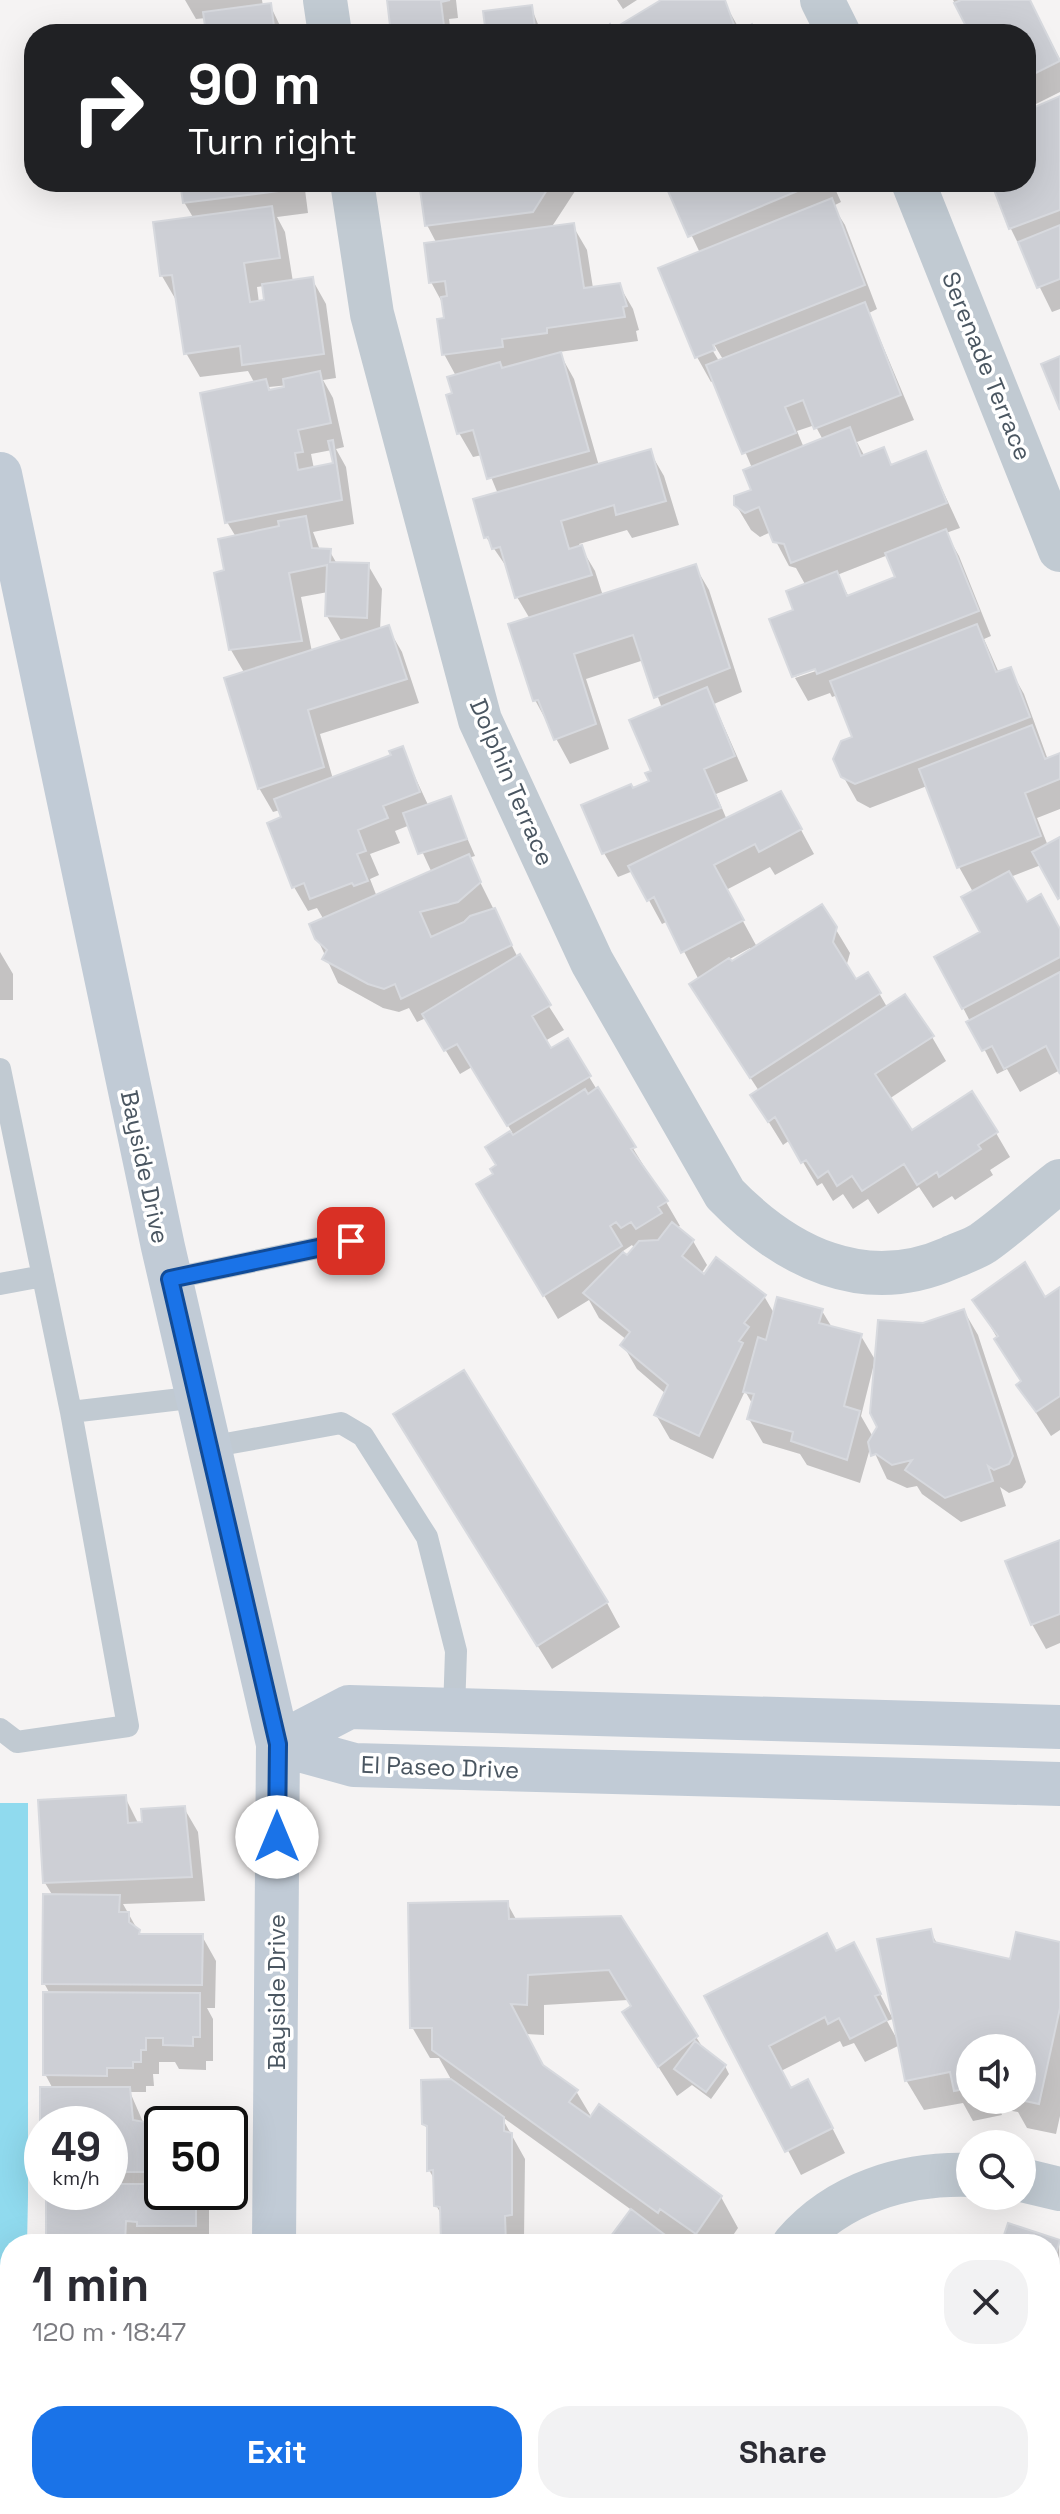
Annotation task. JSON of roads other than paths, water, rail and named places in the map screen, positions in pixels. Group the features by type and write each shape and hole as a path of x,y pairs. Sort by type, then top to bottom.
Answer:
{"main road":[{"name":"Bayside Drive","path":"0,474 14,615 278,1744 274,2234"},
{"path":"278,1744 349,1707 1060,1727"},
{"name":"El Paseo Drive","path":"278,1744 354,1765 1060,1784"}],"street":[{"path":"325,0 329,24"},
{"path":"822,0 834,24"},
{"name":"Dolphin Terrace","path":"354,192 372,314 480,720 592,962 725,1194 752,1222 796,1252 859,1274 927,1268 982,1244 1060,1181"},
{"name":"Serenade Terrace","path":"917,192 1060,550"},
{"path":"805,2234 841,2203 898,2180 956,2176"},
{"path":"1036,2183 1060,2189"}],"lane":[{"path":"0,1069 71,1412 128,1726 17,1742 0,1729"},
{"path":"170,1279 351,1241"},
{"path":"0,1284 43,1276"},
{"path":"71,1412 198,1397"},
{"path":"209,1447 341,1423 363,1436 427,1537 456,1651 454,1711"}],"water":[{"path":"0,1803 28,1803 28,2106 24,2106 24,2210 28,2210 27,2234 0,2234"}]}
